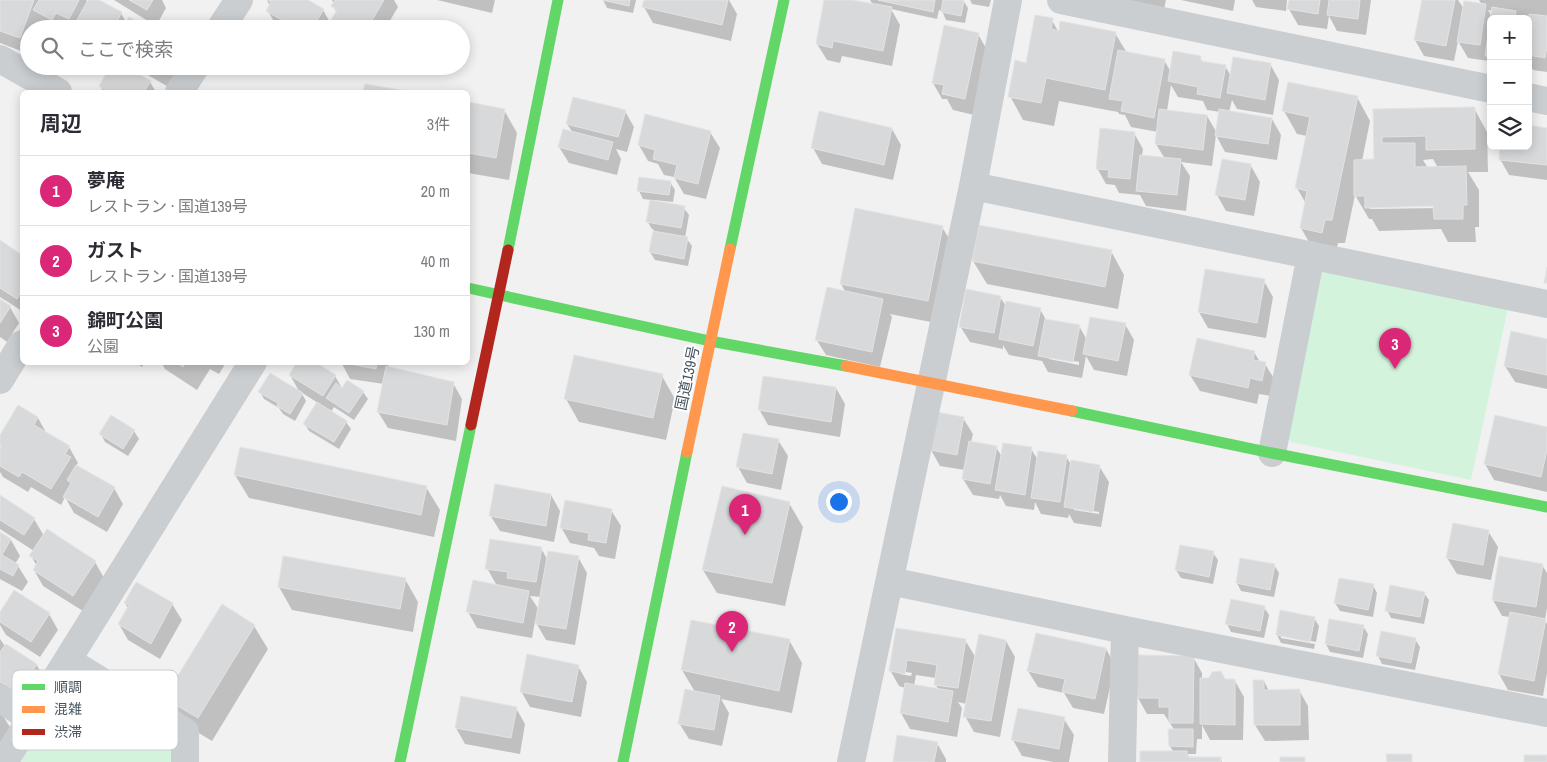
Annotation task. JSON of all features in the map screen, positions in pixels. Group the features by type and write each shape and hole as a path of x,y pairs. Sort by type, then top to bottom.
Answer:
{"main road":[{"path":"400,762 558,0"},
{"name":"国道139号","path":"623,762 710,341 784,0"},
{"path":"470,288 710,341 931,382 1272,453 1547,507"}],"street":[{"path":"226,20 239,0"},
{"path":"851,762 974,186 1008,0"},
{"path":"1061,0 1487,88"},
{"path":"0,59 20,70"},
{"path":"28,75 54,90"},
{"path":"180,90 190,75"},
{"path":"1532,98 1547,101"},
{"path":"974,186 1547,304"},
{"path":"1272,453 1311,255"},
{"path":"0,380 20,347"},
{"path":"62,670 251,365"},
{"path":"890,580 1125,630 1547,713"},
{"path":"1122,762 1125,630"},
{"path":"68,661 83,670"},
{"path":"0,698 12,706"},
{"path":"178,728 185,732 185,762"},
{"path":"4,762 12,750"}],"green space":[{"path":"1327,270 1508,308 1471,480 1291,442 1283,431 1316,276"},
{"path":"28,750 171,750 171,762 20,762"}],"building":[{"path":"0,0 34,0 27,20 20,20 20,38 0,31"},
{"path":"39,0 79,0 69,19 56,13 52,20 33,10"},
{"path":"88,0 99,0 122,12 118,20 77,20"},
{"path":"129,0 153,0 147,10"},
{"path":"268,0 308,0 324,9 317,20 282,20 266,11 271,2"},
{"path":"335,0 384,0 372,20 331,20 337,10 331,6"},
{"path":"602,0 630,0 629,6"},
{"path":"644,0 728,0 722,25 642,7"},
{"path":"824,0 852,0 892,7 883,51 833,41 832,48 816,44"},
{"path":"878,0 935,0 933,12"},
{"path":"943,0 964,0 961,16 941,12"},
{"path":"1289,0 1320,0 1318,14 1287,9"},
{"path":"1329,0 1360,0 1358,19 1327,15"},
{"path":"1422,0 1455,0 1446,46 1414,40"},
{"path":"1464,1 1486,4 1480,45 1457,42"},
{"path":"1492,7 1516,11 1516,15 1491,15"},
{"path":"1529,14 1547,16 1545,58 1532,56 1532,15"},
{"path":"1035,15 1053,18 1051,29 1059,31 1060,21 1116,32 1105,90 1046,78 1041,103 1008,97 1015,60 1026,63"},
{"path":"944,25 979,33 965,99 942,94 944,85 932,83"},
{"path":"1118,50 1165,59 1154,118 1121,111 1123,101 1109,99"},
{"path":"1173,51 1201,56 1200,61 1226,65 1220,98 1197,94 1198,87 1168,81"},
{"path":"1233,57 1271,63 1265,100 1227,93"},
{"path":"105,75 141,75 151,81 145,90 106,90 99,86"},
{"path":"1288,82 1358,96 1332,220 1325,220 1322,233 1300,228 1307,191 1295,188 1310,117 1282,111"},
{"path":"365,84 400,90 364,90"},
{"path":"573,97 626,110 618,137 566,124"},
{"path":"470,102 505,109 496,158 470,153"},
{"path":"1475,107 1475,149 1426,150 1426,136 1382,137 1382,143 1415,143 1415,167 1466,166 1467,205 1463,205 1463,219 1434,219 1433,206 1365,208 1365,196 1354,196 1354,160 1374,159 1373,109"},
{"path":"1159,109 1207,115 1203,150 1155,144"},
{"path":"1219,109 1272,118 1268,144 1215,136"},
{"path":"819,111 892,128 884,165 811,148"},
{"path":"645,114 711,131 698,184 674,178 677,165 653,159 655,150 638,145"},
{"path":"1532,126 1547,128 1547,165 1499,160 1500,150 1532,150"},
{"path":"1100,128 1135,132 1130,179 1108,177 1109,170 1096,169"},
{"path":"563,129 613,142 608,160 558,147"},
{"path":"1140,155 1181,159 1177,195 1136,191"},
{"path":"1222,159 1251,164 1245,200 1215,195"},
{"path":"639,177 671,181 669,195 637,191"},
{"path":"650,200 685,206 681,228 646,222"},
{"path":"855,208 943,226 928,301 840,284"},
{"path":"979,225 1112,250 1105,287 972,261"},
{"path":"653,231 688,237 684,259 649,252"},
{"path":"0,240 20,254 20,294 17,299 0,288"},
{"path":"1547,267 1547,283 1544,283"},
{"path":"1205,269 1265,279 1257,323 1198,312"},
{"path":"827,287 883,299 872,352 815,340"},
{"path":"966,289 1001,296 994,333 959,327"},
{"path":"0,299 11,306 0,323"},
{"path":"1006,301 1041,308 1033,346 999,339"},
{"path":"1090,317 1126,323 1118,361 1083,354"},
{"path":"1045,319 1080,325 1073,362 1038,356"},
{"path":"1511,331 1547,339 1547,375 1504,366"},
{"path":"1197,338 1255,351 1253,360 1266,362 1262,381 1250,378 1248,388 1189,375"},
{"path":"574,355 663,374 653,418 564,399"},
{"path":"295,365 320,365 336,375 323,396 289,375"},
{"path":"355,365 377,365 376,369"},
{"path":"386,366 454,382 447,425 377,412"},
{"path":"270,373 303,393 290,414 277,406 278,403 258,392"},
{"path":"763,376 836,387 831,422 758,410"},
{"path":"347,380 364,391 349,413 326,398 336,383 342,388"},
{"path":"317,402 347,421 334,442 303,424"},
{"path":"18,405 38,417 34,425 70,446 65,454 71,457 51,489 22,472 19,477 0,466 0,448 2,444 0,443 0,435"},
{"path":"936,412 964,417 957,455 930,450"},
{"path":"111,415 135,430 123,449 99,434"},
{"path":"1495,415 1547,427 1547,450 1541,477 1484,464"},
{"path":"743,433 779,439 772,474 736,467"},
{"path":"969,441 997,446 990,484 962,479"},
{"path":"1003,443 1032,447 1025,495 995,490"},
{"path":"240,447 427,486 421,515 234,475"},
{"path":"1038,451 1067,455 1060,502 1031,498"},
{"path":"1071,460 1100,465 1093,512 1064,507"},
{"path":"76,465 115,487 98,517 63,497 71,483 67,480"},
{"path":"495,484 551,494 546,526 489,516"},
{"path":"722,486 790,502 772,583 702,570"},
{"path":"0,495 35,518 24,535 0,520"},
{"path":"565,500 612,509 606,543 588,540 589,533 560,528"},
{"path":"1453,523 1489,530 1483,565 1446,558"},
{"path":"47,529 96,561 73,596 33,570 38,561 29,556"},
{"path":"0,532 11,539 2,555 19,565 13,576 0,569"},
{"path":"490,539 542,547 536,582 507,578 508,572 485,569"},
{"path":"1180,545 1214,551 1209,577 1175,570"},
{"path":"548,551 579,556 566,629 535,624"},
{"path":"283,556 406,578 400,609 278,587"},
{"path":"1499,556 1543,564 1536,607 1492,600"},
{"path":"1240,558 1275,564 1270,590 1236,583"},
{"path":"1339,578 1374,584 1368,610 1334,603"},
{"path":"473,580 529,591 523,623 466,612"},
{"path":"136,582 173,603 151,644 118,624 129,605 124,603"},
{"path":"1390,585 1425,592 1420,617 1385,611"},
{"path":"14,590 50,613 31,642 0,622 0,612"},
{"path":"1231,599 1265,606 1260,631 1225,624"},
{"path":"222,604 255,625 198,718 178,706 178,675"},
{"path":"1280,610 1315,617 1310,642 1276,635"},
{"path":"1510,612 1546,619 1534,681 1498,674"},
{"path":"1329,619 1364,625 1359,651 1325,644"},
{"path":"691,620 790,639 779,691 681,670"},
{"path":"896,628 966,639 958,688 934,685 937,665 907,660 905,674 889,671"},
{"path":"1381,631 1416,638 1411,663 1376,656"},
{"path":"1036,633 1106,648 1095,699 1062,692 1065,679 1027,671"},
{"path":"979,634 1006,640 991,721 963,717"},
{"path":"6,644 37,664 33,670 12,670 11,689 0,682 0,652"},
{"path":"527,654 579,665 572,702 520,692"},
{"path":"1137,655 1194,656 1193,723 1169,723 1169,707 1159,707 1159,698 1137,698"},
{"path":"1221,671 1225,679 1235,679 1235,725 1200,724 1200,678 1209,678 1212,672"},
{"path":"1253,680 1264,680 1264,690 1300,689 1300,725 1254,725"},
{"path":"905,683 953,691 948,722 900,713"},
{"path":"685,689 720,696 714,730 678,724"},
{"path":"461,696 517,707 511,738 455,728"},
{"path":"1018,708 1065,717 1059,749 1011,740"},
{"path":"1168,729 1193,729 1193,747 1169,746"},
{"path":"897,735 938,742 934,762 893,762"},
{"path":"1140,751 1187,751 1187,757 1221,757 1221,762 1140,762"},
{"path":"1386,754 1412,754 1412,762 1387,762"},
{"path":"1524,755 1547,755 1547,762 1524,762"},
{"path":"1280,757 1305,757 1305,762 1280,762"}],"traffic: fast":[{"path":"508,250 558,0"},
{"path":"730,249 784,0"},
{"path":"470,288 710,341 846,366"},
{"path":"1072,411 1272,453 1547,507"},
{"path":"400,762 471,425"},
{"path":"623,762 687,452"}],"traffic: slow":[{"path":"687,452 730,249"},
{"path":"846,366 1072,411"}],"traffic: jam":[{"path":"471,425 508,250"}],"place":[{"name":"錦町公園","path":"1395,369"},
{"name":"夢庵","path":"745,535"},
{"name":"ガスト","path":"732,652"}]}
